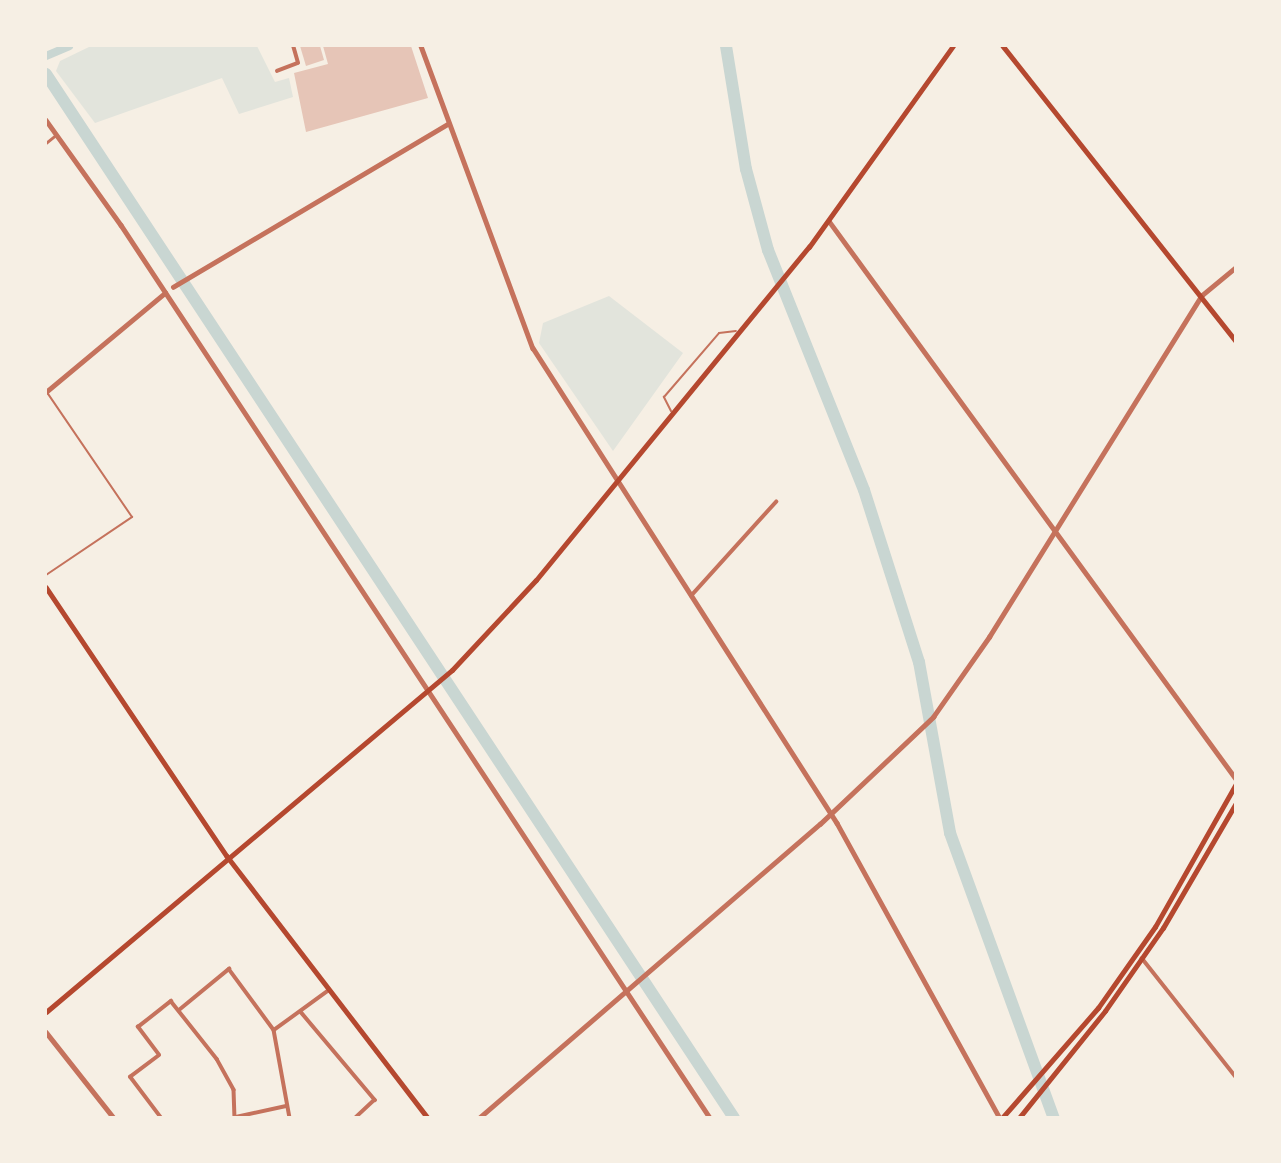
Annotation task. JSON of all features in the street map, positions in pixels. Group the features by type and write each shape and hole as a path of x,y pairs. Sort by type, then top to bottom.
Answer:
{"main road":[{"path":"46,1012 227,856 452,670 536,580 751,312 809,247 953,46"},
{"path":"1003,46 1236,341"},
{"path":"46,587 227,856 428,1118"},
{"path":"1001,1118 1098,1008 1155,927 1236,781"},
{"path":"1019,1118 1142,958 1236,803"}],"street":[{"path":"277,71 298,63 293,46"},
{"path":"421,46 533,348 615,481 831,813 1001,1118"},
{"path":"46,120 430,690 710,1118"},
{"path":"46,392 173,287 448,124"},
{"path":"46,143 56,135"},
{"path":"829,221 1236,781"},
{"path":"478,1118 901,751 953,691 1201,296 1236,267"},
{"path":"690,597 776,502"},
{"path":"1142,958 1236,1077"},
{"path":"179,1010 229,969 275,1030 290,1118"},
{"path":"275,1030 329,990"},
{"path":"161,1118 130,1077 159,1055 138,1027 171,1001 217,1059 234,1090 234,1117 288,1105"},
{"path":"301,1012 375,1100 356,1118"},
{"path":"46,1032 114,1118"}],"lane":[{"path":"671,411 664,397 719,333 736,331"},
{"path":"46,392 132,517 46,575"}],"shaded area":[{"path":"91,46 257,46 275,82 289,78 293,97 239,114 222,78 95,123 56,71 60,61"},
{"path":"609,296 683,353 613,451 539,343 543,323"}],"building":[{"path":"300,46 320,46 324,60 306,66"},
{"path":"323,46 411,46 428,98 306,132 294,73 328,64"}],"waterway":[{"path":"46,56 69,46"},
{"path":"726,46 746,169 768,250 864,490 919,662 950,833 1054,1118"},
{"path":"46,74 734,1118"}]}
